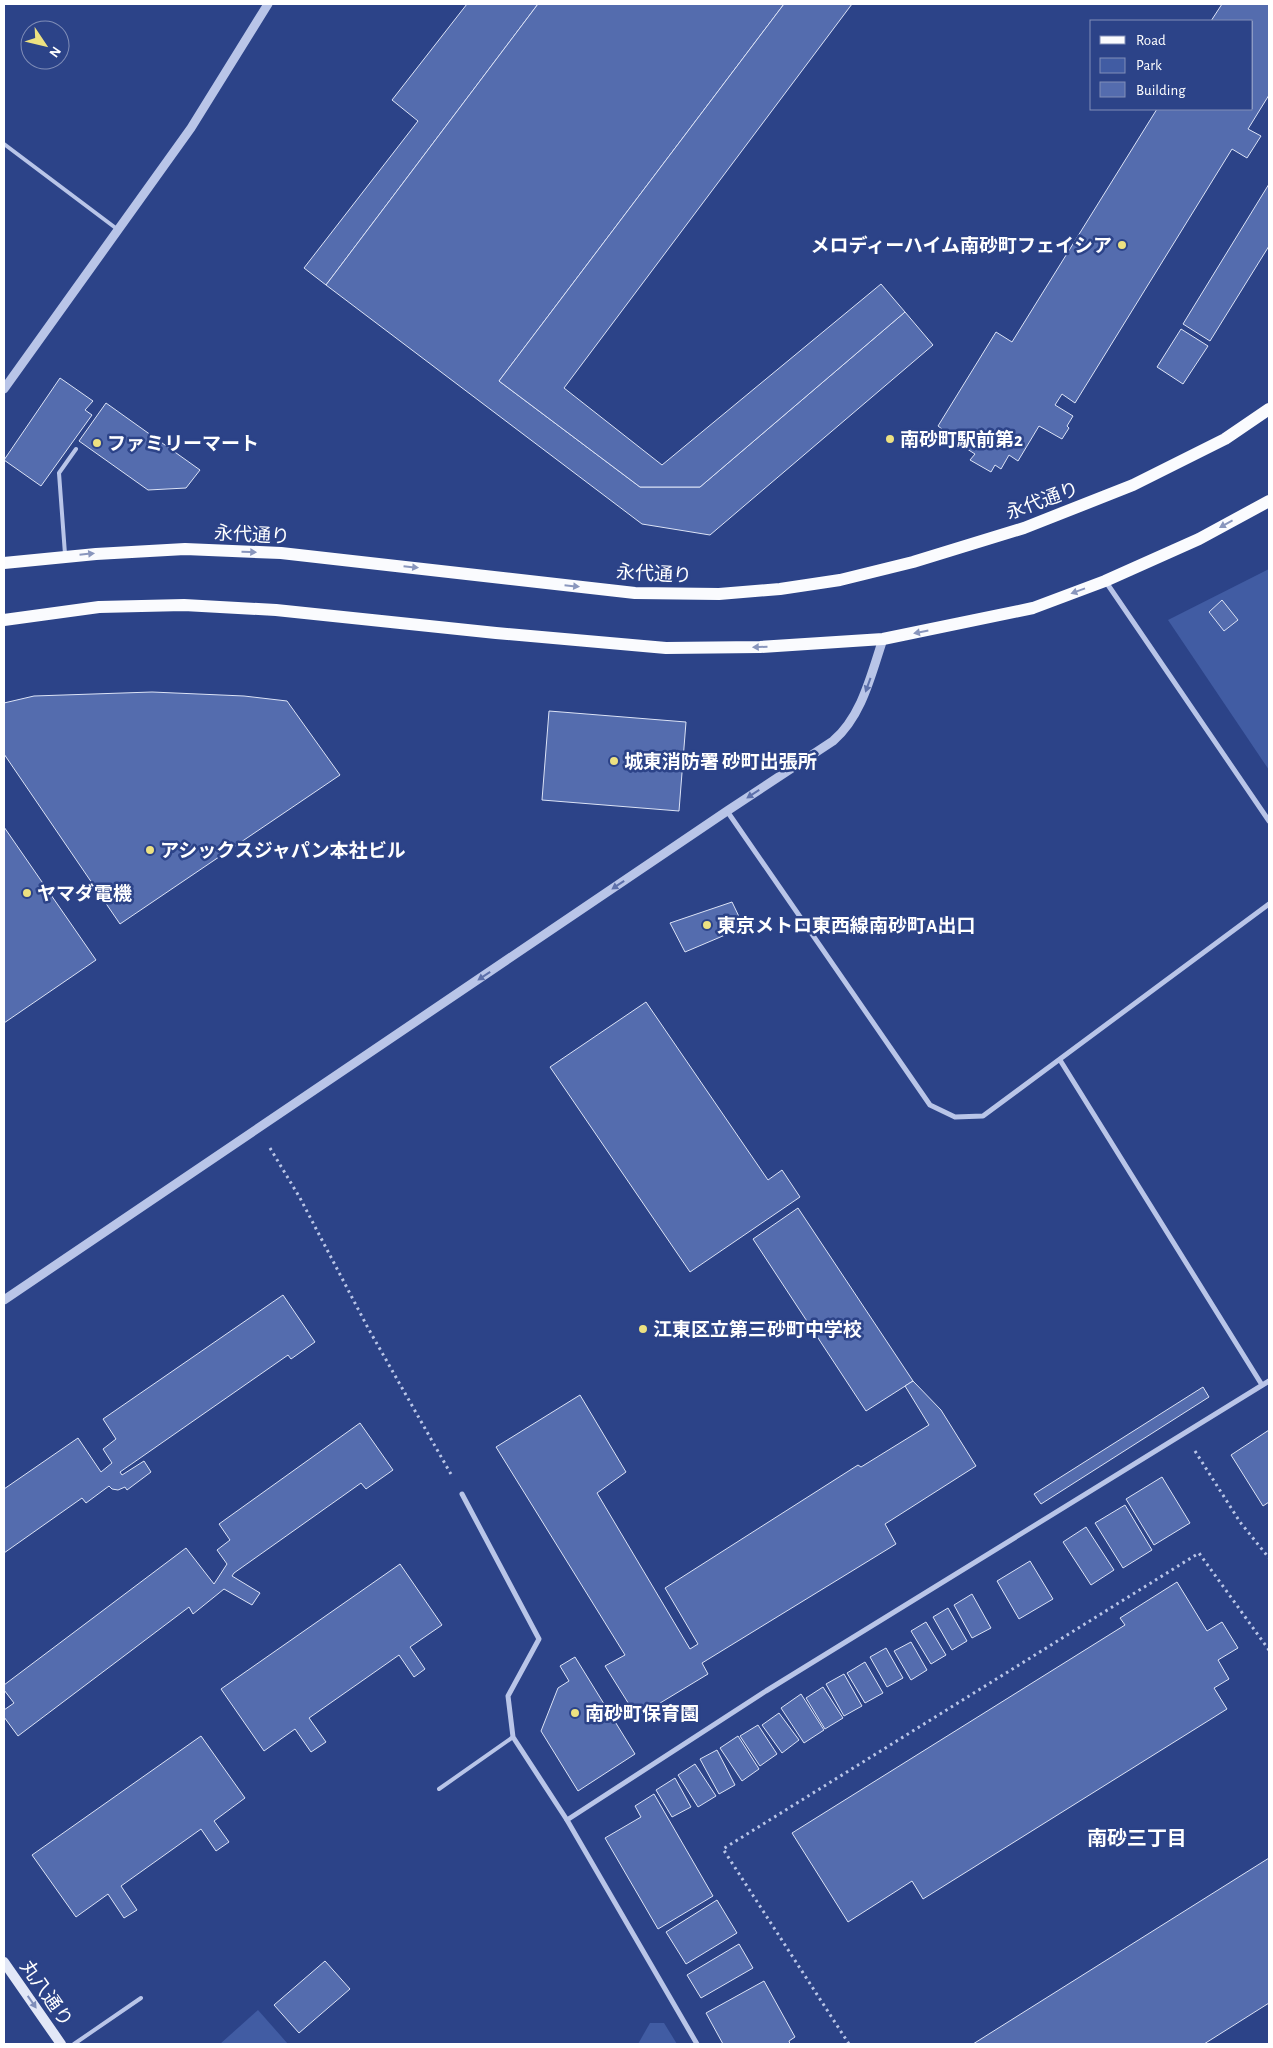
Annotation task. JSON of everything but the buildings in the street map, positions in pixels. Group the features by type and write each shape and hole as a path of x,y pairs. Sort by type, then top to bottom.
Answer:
{"main road":[{"name":"永代通り","path":"4,563 184,549 281,553 635,593 719,594 780,589 840,580 913,562 1024,528 1133,485 1225,439 1269,409"},
{"path":"4,620 99,607 184,605 276,610 496,633 666,648 760,647 883,639 1033,608 1105,581 1199,539 1269,501"},
{"name":"丸八通り","path":"4,1962 61,2044"}],"street":[{"path":"4,390 191,128 268,4"},
{"path":"1105,581 1269,821"},
{"path":"4,1300 727,810 833,741 845,731 865,692 883,639"},
{"path":"727,810 930,1105 955,1117 983,1116 1269,904"},
{"path":"1060,1060 1262,1386"},
{"path":"567,1820 766,1691 1269,1381"},
{"path":"462,1494 539,1639 508,1696 513,1737 567,1820 697,2044"}],"lane":[{"path":"4,144 119,230"},
{"path":"65,557 59,473 76,449"},
{"path":"439,1789 513,1737"},
{"path":"74,2044 141,1998"}],"path":[{"path":"268,1145 300,1198 368,1328 462,1494"},
{"path":"1187,1432 1194,1449 1240,1522 1269,1558"},
{"path":"849,2044 723,1849 1199,1553 1269,1650"}],"green space":[{"path":"1269,569 1269,770 1168,620"},
{"path":"258,2010 288,2044 220,2044"},
{"path":"650,2023 664,2023 677,2044 638,2044"}],"place":[{"name":"メロディーハイム南砂町フェイシア","path":"1122,245"},
{"name":"南砂町駅前第2","path":"890,439"},
{"name":"ファミリーマート","path":"97,443"},
{"name":"城東消防署 砂町出張所","path":"614,761"},
{"name":"アシックスジャパン本社ビル","path":"150,850"},
{"name":"ヤマダ電機","path":"27,893"},
{"name":"東京メトロ東西線南砂町A出口","path":"707,925"},
{"name":"江東区立第三砂町中学校","path":"643,1329"},
{"name":"南砂町保育園","path":"575,1713"}],"district":[{"name":"南砂三丁目","path":"1137,1838"}]}
